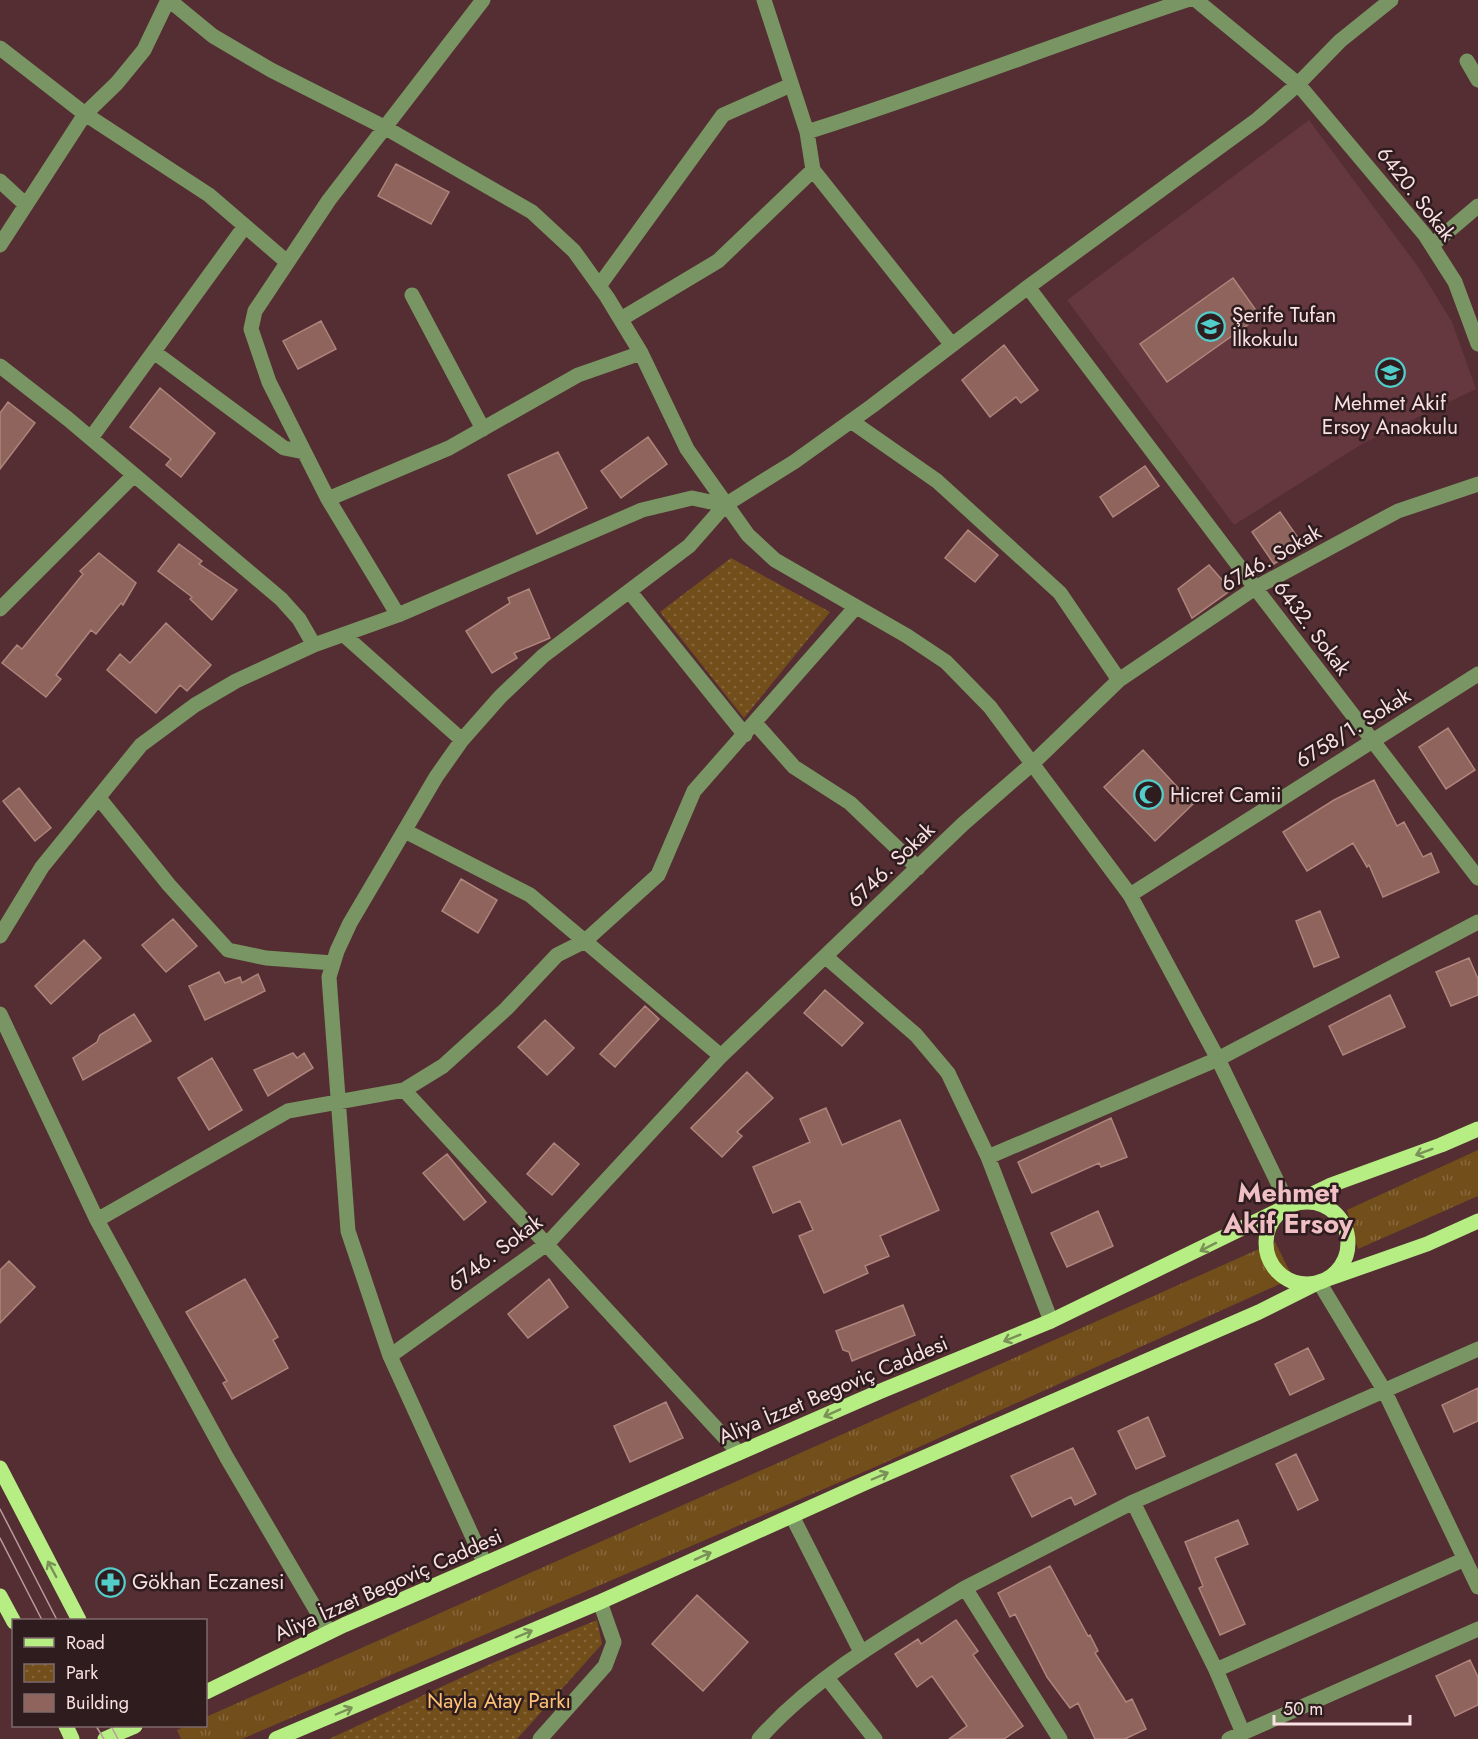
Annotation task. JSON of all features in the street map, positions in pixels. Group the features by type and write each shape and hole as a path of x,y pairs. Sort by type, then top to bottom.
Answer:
{"main road":[{"name":"Aliya İzzet Begoviç Caddesi","path":"207,1692 329,1632 1051,1321 1331,1185 1478,1129"},
{"path":"284,1737 600,1602 1259,1312 1319,1282 1331,1276 1341,1267 1348,1248 1346,1228 1339,1216 1322,1205 1302,1202 1289,1206 1278,1214 1270,1225 1266,1238 1266,1251 1271,1264 1280,1274 1292,1282 1305,1284 1319,1282 1427,1244 1478,1221"},
{"path":"0,1468 78,1619"},
{"path":"2,1604 12,1619"},
{"path":"105,1739 135,1729"}],"street":[{"path":"0,245 86,114 117,83 144,50 169,0 213,36 262,65 384,127 532,212 574,251 599,286 641,353 687,449 748,535 775,560 907,636 946,662 990,707 1130,895 1218,1059 1289,1206"},
{"path":"398,615 328,500 269,382 251,329 255,311 287,262 384,127 483,0"},
{"path":"764,0 807,132 813,170 952,345"},
{"path":"807,132 889,107 1082,35 1187,0"},
{"name":"6420. Sokak","path":"1196,0 1298,84 1432,245 1455,282 1478,344"},
{"path":"485,1564 390,1356 348,1232 336,1103 329,977 350,923 462,740 500,697 543,656 689,546 725,505 794,462 851,421 1028,287 1258,119 1298,84 1340,41 1391,0"},
{"path":"0,48 86,114 209,195 287,262"},
{"path":"1467,61 1478,80"},
{"path":"599,286 723,115 791,85"},
{"path":"621,319 718,261 813,170"},
{"path":"0,181 26,205"},
{"path":"1432,245 1478,206"},
{"path":"91,438 245,226"},
{"name":"6432. Sokak","path":"1028,287 1478,878"},
{"path":"412,295 483,429"},
{"path":"154,352 284,448 304,452"},
{"path":"328,500 449,448 578,375 641,353"},
{"path":"0,366 91,438 281,599 299,619 314,645"},
{"path":"851,421 937,481 1060,593 1119,680"},
{"path":"0,607 134,475"},
{"name":"6746. Sokak","path":"390,1356 548,1243 721,1056 1119,680 1255,588 1398,511 1478,484"},
{"path":"0,936 42,867 141,745 168,723 236,681 314,645 398,615 642,510 692,498 725,505"},
{"path":"630,591 750,729 794,767 850,802 918,868"},
{"path":"97,1220 288,1111 404,1090 443,1066 506,1009 557,955 585,941 658,875 694,791 855,608"},
{"path":"344,635 462,740"},
{"name":"6758/1. Sokak","path":"1130,895 1478,674"},
{"path":"99,798 169,885 228,950 266,958 333,963"},
{"path":"405,831 530,895 721,1056"},
{"path":"988,1157 1218,1059 1478,922"},
{"path":"826,957 916,1035 948,1073 988,1157 1051,1321"},
{"path":"0,1014 97,1220 226,1458 329,1632"},
{"path":"404,1090 548,1243 739,1454"},
{"path":"1319,1282 1384,1390 1478,1587"},
{"path":"759,1739 778,1718 861,1652 965,1587 1133,1502 1478,1349"},
{"path":"1133,1502 1216,1670 1236,1736 1478,1629"},
{"path":"792,1516 861,1652"},
{"path":"1216,1670 1465,1559"},
{"path":"965,1587 1060,1739"},
{"path":"540,1739 605,1666 614,1642 600,1602"},
{"path":"828,1679 875,1739"}],"shaded area":[{"name":"Şerife Tufan İlkokulu","path":"1309,120 1419,268 1452,322 1476,389 1362,444 1234,525 1067,300"}],"green space":[{"path":"731,558 830,612 744,718 660,612"},
{"path":"1478,1150 1478,1196 1358,1249 1347,1210"},
{"path":"1275,1242 1293,1278 875,1467 242,1739 181,1739 177,1730 184,1727 207,1727 207,1717"},
{"name":"Nayla Atay Parkı","path":"597,1620 602,1644 517,1739 329,1739 495,1662"}],"building":[{"path":"396,164 449,192 431,224 378,196"},
{"path":"1233,278 1260,316 1167,382 1140,344"},
{"path":"321,321 336,349 298,369 283,341"},
{"path":"1004,345 1038,390 1021,403 1016,397 990,417 962,380"},
{"path":"160,388 215,433 181,477 166,465 171,459 130,427"},
{"path":"8,402 35,423 0,469 0,413"},
{"path":"648,437 667,464 621,498 601,471"},
{"path":"558,452 587,508 537,534 508,475"},
{"path":"1145,466 1159,486 1113,517 1100,497"},
{"path":"1280,512 1303,545 1274,564 1252,532"},
{"path":"968,530 998,555 975,582 945,558"},
{"path":"179,544 202,561 199,564 237,590 212,620 190,599 192,597 158,571"},
{"path":"99,553 136,583 123,605 121,603 96,634 91,630 56,675 61,679 46,697 2,663 17,645 22,649 83,574 80,571"},
{"path":"1209,565 1231,590 1192,618 1178,589"},
{"path":"529,589 550,638 514,653 517,658 492,673 466,631 510,603 508,598"},
{"path":"166,623 211,665 187,691 180,685 156,713 107,670 120,654 130,663"},
{"path":"1448,728 1475,770 1446,789 1419,747"},
{"name":"Hicret Camii","path":"1143,750 1193,804 1155,841 1104,787"},
{"path":"1374,780 1397,826 1404,822 1423,857 1431,853 1439,872 1383,897 1369,865 1367,867 1353,843 1307,871 1283,832 1334,800"},
{"path":"19,788 51,828 35,841 3,801"},
{"path":"461,879 497,900 478,933 442,911"},
{"path":"1320,911 1339,957 1314,967 1296,921"},
{"path":"173,919 197,946 166,972 142,945"},
{"path":"84,940 101,958 51,1004 35,986"},
{"path":"1469,958 1478,979 1478,995 1451,1006 1436,972"},
{"path":"219,972 225,983 240,977 242,983 258,974 265,991 205,1020 189,986"},
{"path":"825,990 863,1023 842,1046 804,1013"},
{"path":"1390,995 1405,1027 1343,1055 1329,1026"},
{"path":"645,1006 659,1019 615,1067 600,1054"},
{"path":"134,1014 151,1041 83,1080 73,1058 97,1042 100,1035"},
{"path":"545,1020 574,1048 547,1075 518,1047"},
{"path":"293,1053 297,1058 304,1053 313,1068 268,1096 254,1070"},
{"path":"212,1058 242,1110 209,1130 178,1078"},
{"path":"747,1072 773,1098 737,1132 742,1136 722,1157 691,1128"},
{"path":"826,1108 842,1145 900,1120 939,1210 880,1236 889,1256 865,1266 868,1273 824,1293 799,1236 813,1230 800,1201 773,1213 753,1167 810,1142 800,1119"},
{"path":"1111,1118 1127,1157 1101,1167 1099,1163 1032,1193 1018,1162"},
{"path":"554,1143 579,1164 552,1195 527,1174"},
{"path":"447,1154 486,1202 464,1220 423,1173"},
{"path":"1098,1211 1113,1246 1067,1267 1051,1233"},
{"path":"9,1261 35,1287 0,1323 0,1270"},
{"path":"245,1279 278,1337 273,1340 288,1368 232,1399 223,1383 227,1381 186,1312"},
{"path":"549,1279 568,1307 528,1338 508,1314"},
{"path":"903,1305 915,1335 852,1361 849,1352 843,1350 836,1331"},
{"path":"1308,1348 1324,1379 1290,1395 1275,1364"},
{"path":"1478,1388 1478,1421 1454,1432 1442,1405"},
{"path":"666,1402 683,1438 630,1462 614,1426"},
{"path":"1148,1417 1165,1456 1136,1469 1118,1431"},
{"path":"1073,1448 1096,1494 1075,1505 1071,1497 1032,1517 1011,1476"},
{"path":"1296,1454 1318,1500 1298,1510 1276,1464"},
{"path":"1238,1520 1248,1544 1215,1558 1245,1624 1220,1635 1199,1588 1203,1586 1185,1542"},
{"path":"1050,1566 1088,1636 1090,1635 1098,1651 1095,1653 1126,1702 1132,1699 1146,1729 1125,1739 1095,1739 1078,1703 1070,1708 1047,1677 1015,1614 1010,1617 998,1593"},
{"path":"697,1595 748,1642 703,1691 652,1644"},
{"path":"956,1620 978,1651 973,1655 1023,1726 1004,1739 949,1739 967,1726 932,1676 917,1687 895,1654 918,1639 921,1644"},
{"path":"1470,1660 1478,1677 1478,1705 1455,1716 1436,1676"}],"tram line":[{"path":"0,1509 56,1619"},
{"path":"0,1538 41,1619"},
{"path":"97,1727 104,1739"},
{"path":"112,1727 118,1739"}],"place":[{"name":"Şerife Tufan İlkokulu","path":"1211,327"},
{"name":"Mehmet Akif Ersoy Anaokulu","path":"1390,372"},
{"name":"Hicret Camii","path":"1149,795"},
{"name":"Gökhan Eczanesi","path":"111,1582"}],"district":[{"name":"Mehmet Akif Ersoy","path":"1288,1208"}]}
